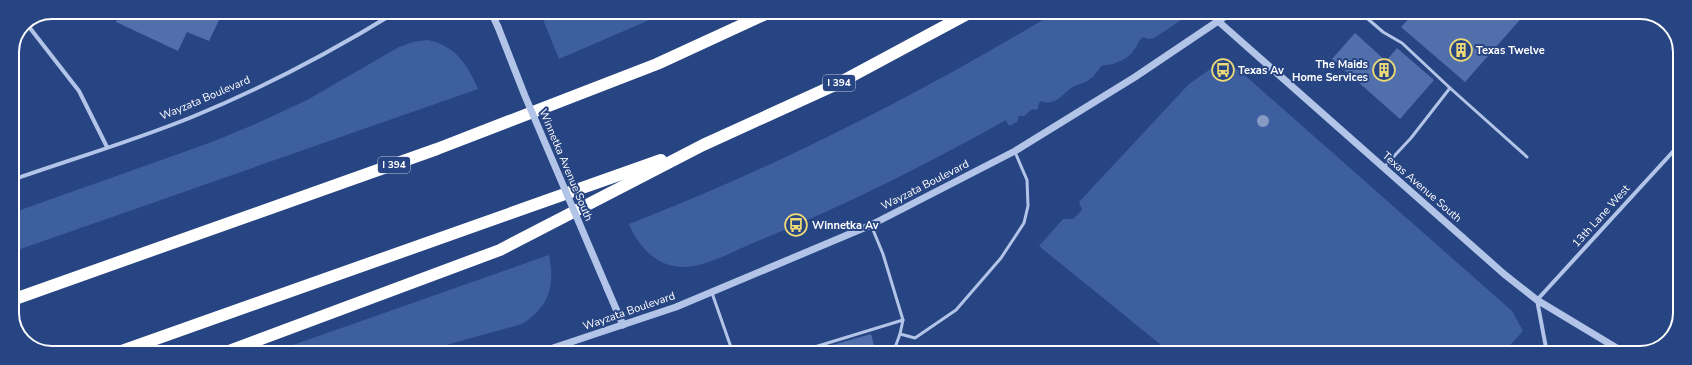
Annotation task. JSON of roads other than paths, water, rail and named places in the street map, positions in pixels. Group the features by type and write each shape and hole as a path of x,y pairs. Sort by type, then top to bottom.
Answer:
{"highway":[{"name":"I 394","path":"19,298 437,149 657,64 755,19"},
{"name":"I 394","path":"136,346 703,145 837,84 958,19"},
{"path":"242,346 500,250 703,145"}],"street":[{"name":"Wayzata Boulevard","path":"19,178 192,117 273,81 340,45 384,19"},
{"name":"Winnetka Avenue South","path":"494,19 525,96 623,325"},
{"name":"Wayzata Boulevard","path":"557,346 623,325 712,293 871,225 1015,151 1135,77 1221,19"},
{"name":"Texas Avenue South","path":"1218,21 1383,168 1537,300 1613,346"},
{"path":"30,28 79,91 107,147"},
{"name":"13th Lane West","path":"1537,300 1673,152"},
{"path":"1537,300 1546,346"}],"lane":[{"path":"1368,19 1383,32 1402,43 1527,157"},
{"path":"1383,168 1411,138 1450,88"},
{"path":"900,334 916,338 956,310 1002,258 1024,223 1028,206 1027,180 1015,151"},
{"path":"871,225 883,254 903,320 896,346"},
{"path":"712,293 731,346"},
{"path":"818,346 903,320"}],"place":[{"name":"Texas Twelve","path":"1461,50"},
{"name":"Texas Av","path":"1223,70"},
{"name":"The Maids Home Services","path":"1384,70"},
{"name":"Winnetka Av","path":"796,225"}]}
